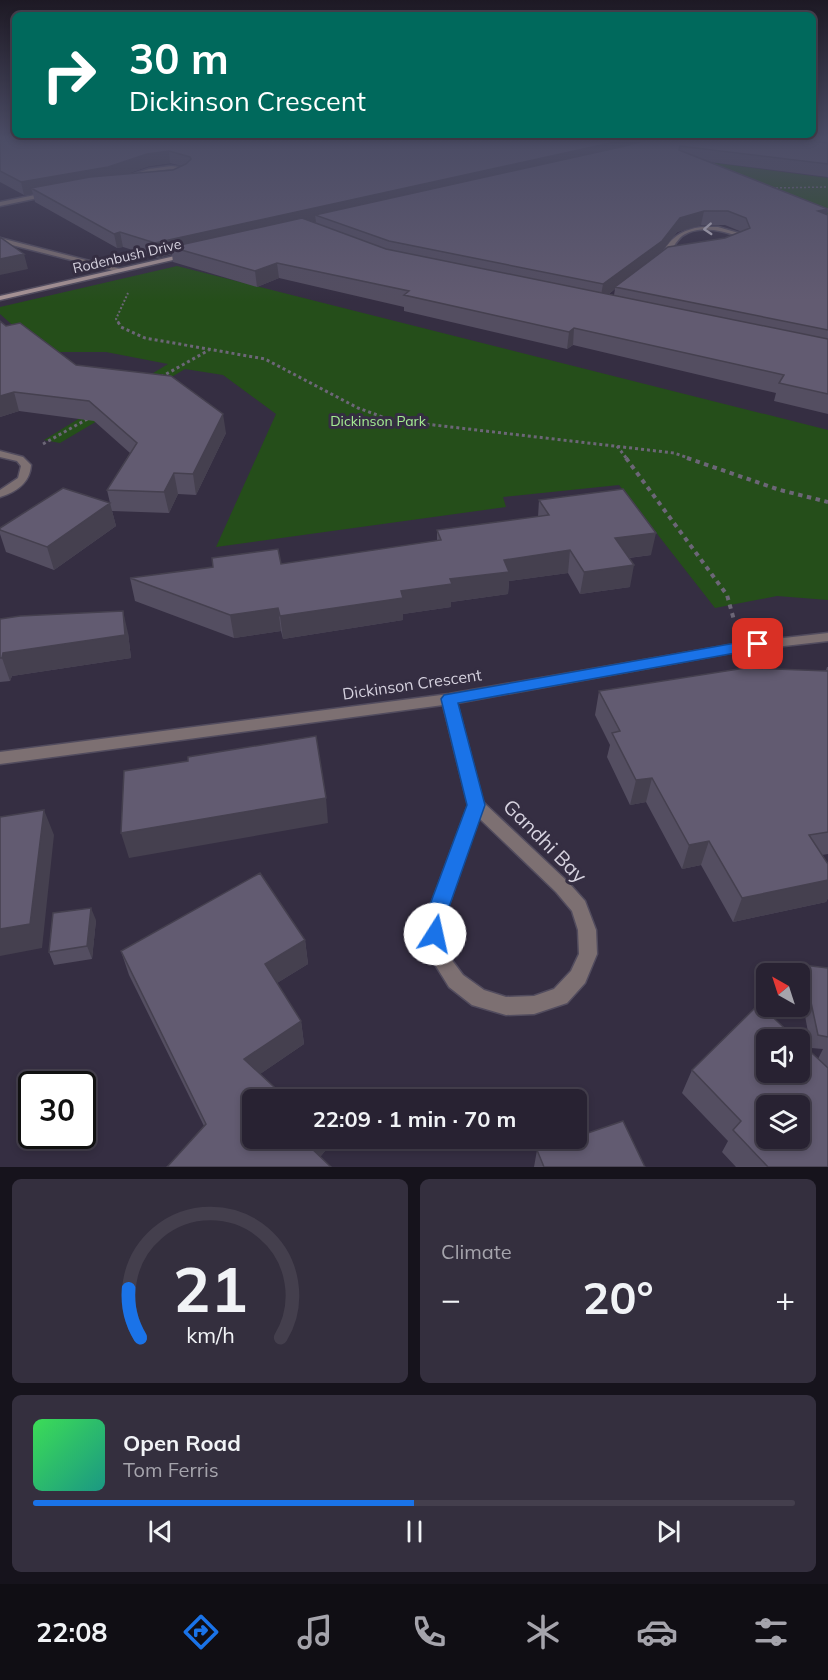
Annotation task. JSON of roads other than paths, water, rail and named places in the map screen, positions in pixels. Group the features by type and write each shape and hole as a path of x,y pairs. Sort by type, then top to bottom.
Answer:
{"street":[{"path":"0,204 57,193"},
{"path":"655,265 680,235 701,229 724,229 740,235 742,242 732,246"},
{"path":"0,240 119,270"},
{"name":"Rodenbush Drive","path":"0,298 200,252"},
{"path":"663,258 675,256"},
{"path":"0,454 20,459 26,465 27,472 21,481 0,494"},
{"name":"Dickinson Crescent","path":"0,758 449,699 741,647 828,637"},
{"name":"Gandhi Bay","path":"449,699 476,805 562,887 579,907 587,930 588,954 578,977 560,996 534,1005 506,1006 479,998 456,981 440,958 435,934 438,910 476,805"}],"park label":[{"name":"Dickinson Park","path":"378,421"}]}
